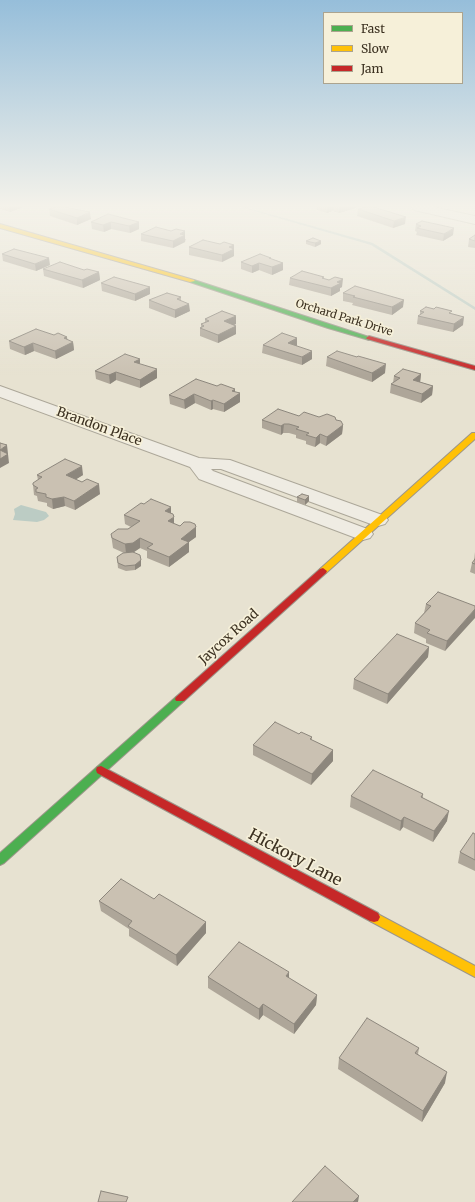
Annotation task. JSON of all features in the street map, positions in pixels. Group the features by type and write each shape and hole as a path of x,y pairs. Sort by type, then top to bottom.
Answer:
{"street":[{"name":"Orchard Park Drive","path":"131,263 176,276 330,327 475,368"},
{"name":"Brandon Place","path":"0,390 197,463 223,464 378,520"},
{"name":"Jaycox Road","path":"0,860 475,434"},
{"name":"Brandon Place","path":"197,463 206,475 363,534"},
{"name":"Hickory Lane","path":"101,770 475,972"}],"shaded area":[{"path":"21,505 46,512 49,516 44,520 37,522 13,520 15,514 14,509"}],"building":[{"path":"57,263 63,263 84,270 87,269 99,272 82,280 43,269"},
{"path":"244,263 259,263 252,266"},
{"path":"259,263 283,263 272,267"},
{"path":"302,271 324,277 322,278 329,280 335,277 343,279 337,282 341,283 331,288 290,278"},
{"path":"114,277 150,287 135,294 101,283"},
{"path":"355,286 404,300 392,307 343,293"},
{"path":"167,293 181,297 177,299 189,304 175,310 149,300"},
{"path":"426,307 434,309 436,307 452,311 449,313 464,317 454,324 418,316 424,312 420,311"},
{"path":"222,311 236,316 224,321 236,326 218,335 200,328 204,326 201,324 209,321 205,319"},
{"path":"36,329 54,335 58,333 67,337 64,338 73,342 55,351 33,343 24,347 9,341"},
{"path":"282,333 297,338 288,343 312,351 302,357 263,345"},
{"path":"337,351 386,364 372,373 327,357"},
{"path":"125,354 140,359 134,362 157,369 140,380 116,372 109,375 95,371"},
{"path":"403,369 421,374 413,380 433,386 422,394 391,384 400,378 394,376"},
{"path":"196,379 217,386 221,384 235,389 232,391 240,393 224,404 213,400 211,401 194,394 184,400 169,395"},
{"path":"278,409 299,416 304,412 319,417 327,414 335,417 336,420 341,421 343,425 327,437 320,434 316,438 306,435 309,433 296,429 299,427 289,424 284,424 281,426 262,420"},
{"path":"0,443 7,445 0,450"},
{"path":"0,450 8,454 0,459"},
{"path":"65,459 82,466 66,475 82,482 87,479 99,484 74,501 64,497 52,499 46,497 46,494 36,492 36,489 38,488 33,485 33,483 42,477 37,475"},
{"path":"302,494 309,496 305,500 297,497"},
{"path":"151,499 171,507 165,511 173,514 174,517 168,521 180,526 184,522 190,522 195,524 196,527 181,539 189,542 169,557 147,548 153,544 140,538 133,543 125,544 112,538 111,534 118,529 128,529 140,521 124,515 141,503 144,504"},
{"path":"133,552 140,555 141,560 135,565 125,566 118,563 117,557 123,553"},
{"path":"438,592 475,606 475,609 447,641 427,633 430,630 415,623 431,606 426,604"},
{"path":"397,634 429,647 388,694 354,679"},
{"path":"275,722 299,734 301,732 312,737 310,739 333,750 312,774 253,745"},
{"path":"373,770 423,794 421,797 449,811 434,831 404,817 401,821 351,796"},
{"path":"473,833 475,834 475,860 460,852"},
{"path":"121,879 154,899 159,894 206,922 176,955 128,926 132,921 99,901"},
{"path":"239,942 289,972 286,976 317,995 294,1024 263,1004 259,1009 208,977"},
{"path":"367,1018 419,1048 415,1053 447,1072 423,1111 339,1058"},
{"path":"325,1166 359,1196 353,1202 292,1202"},
{"path":"101,1191 128,1197 126,1202 98,1202"}],"waterway":[{"path":"402,263 475,309"}],"traffic: fast":[{"path":"192,281 330,327 369,338"},
{"path":"0,860 180,699"}],"traffic: slow":[{"path":"129,263 192,281"},
{"path":"323,571 475,435"},
{"path":"374,917 475,972"}],"traffic: jam":[{"path":"369,338 475,368"},
{"path":"180,699 323,571"},
{"path":"101,770 374,917"}]}
